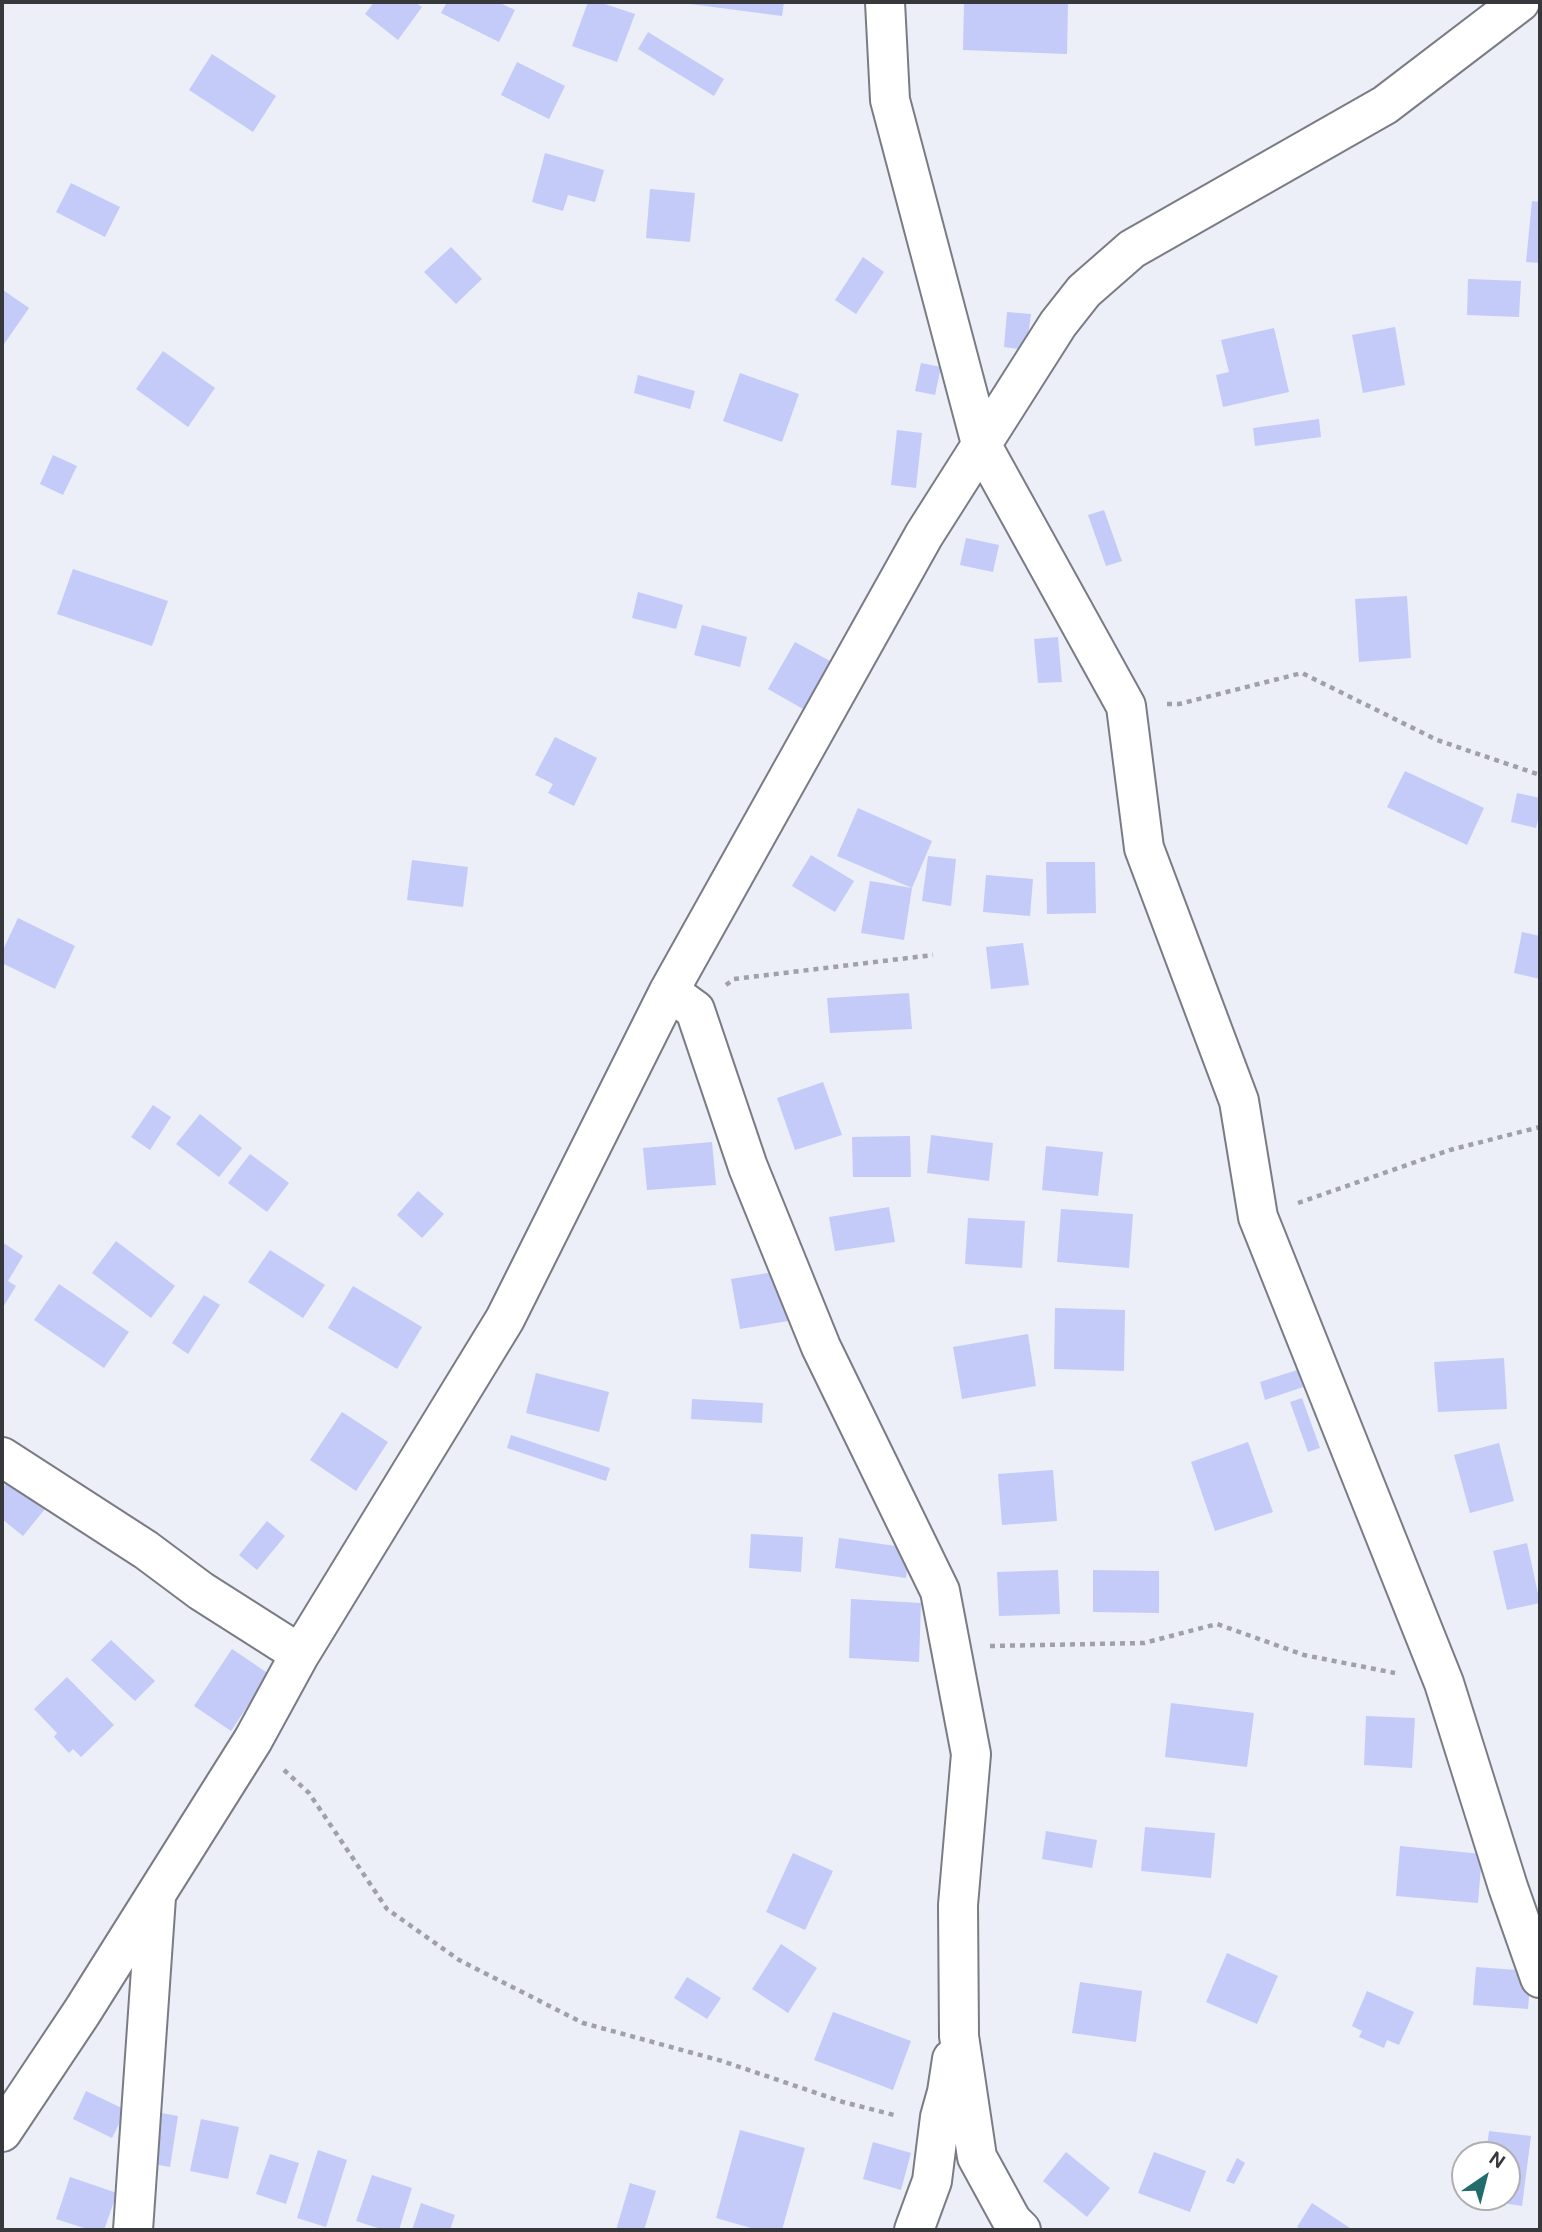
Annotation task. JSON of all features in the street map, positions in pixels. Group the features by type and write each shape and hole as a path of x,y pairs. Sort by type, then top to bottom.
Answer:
{"street":[{"path":"885,2 890,100 981,444 1126,706 1144,848 1239,1101 1258,1217 1444,1683 1508,1887 1540,1978"},
{"path":"2,2132 82,2012 253,1740 300,1654 505,1319 682,1000 924,535 1058,324 1084,291 1132,248 1385,104 1520,2"},
{"path":"682,1000 821,1347 940,1591 971,1754 958,1905 959,2036 977,2157 1012,2221 1021,2230"},
{"path":"2,1457 300,1654"},
{"path":"133,2230 156,1892"},
{"path":"914,2230 932,2181 940,2117 959,2036"}],"path":[{"path":"1126,706 1179,704 1302,673 1437,740 1540,775"},
{"path":"682,1000 734,979 933,955"},
{"path":"1258,1217 1450,1150 1540,1127"},
{"path":"950,1646 1144,1643 1217,1625 1304,1655 1444,1683"},
{"path":"253,1740 309,1793 387,1909 459,1960 583,2023 722,2061 843,2102 904,2117 940,2117"}],"building":[{"path":"374,2 415,2 422,7 398,40 365,14"},
{"path":"447,2 498,2 515,10 499,42 441,13"},
{"path":"588,2 599,2 635,14 617,62 572,46"},
{"path":"690,2 784,2 782,16"},
{"path":"964,2 1068,2 1067,54 963,50"},
{"path":"648,32 724,79 714,96 638,49"},
{"path":"212,54 276,96 253,132 189,90"},
{"path":"517,62 565,86 549,119 501,95"},
{"path":"545,153 604,170 595,202 568,195 563,211 532,202"},
{"path":"71,183 120,207 105,237 56,212"},
{"path":"650,189 695,193 690,242 646,238"},
{"path":"1532,201 1540,202 1540,263 1526,262"},
{"path":"451,247 482,279 456,304 424,272"},
{"path":"863,257 884,272 856,314 835,300"},
{"path":"1468,279 1521,281 1519,317 1467,315"},
{"path":"3,290 29,308 2,347 2,292"},
{"path":"1007,312 1031,314 1026,350 1004,347"},
{"path":"1395,327 1405,385 1363,393 1352,335"},
{"path":"1274,328 1289,392 1223,407 1216,375 1229,372 1221,340"},
{"path":"163,351 215,388 188,427 136,389"},
{"path":"921,363 941,367 935,395 915,391"},
{"path":"740,373 799,394 782,442 723,421"},
{"path":"638,375 695,391 690,409 634,393"},
{"path":"1319,419 1321,437 1255,446 1253,428"},
{"path":"897,430 922,433 916,488 891,485"},
{"path":"53,455 77,466 63,495 40,484"},
{"path":"1104,510 1122,561 1106,566 1088,515"},
{"path":"966,538 999,545 993,572 960,565"},
{"path":"73,569 168,601 152,646 57,614"},
{"path":"638,592 683,605 676,629 632,618"},
{"path":"1407,596 1411,658 1359,662 1355,599"},
{"path":"702,625 747,637 740,667 694,655"},
{"path":"1058,637 1062,682 1038,683 1034,639"},
{"path":"795,642 830,661 803,709 768,689"},
{"path":"555,737 597,758 574,806 548,793 553,784 535,775"},
{"path":"1405,771 1484,808 1467,845 1387,807"},
{"path":"1517,793 1540,798 1536,828 1511,822"},
{"path":"858,808 932,841 912,888 837,856"},
{"path":"811,855 854,881 835,912 792,886"},
{"path":"928,856 956,859 951,906 922,901"},
{"path":"412,860 468,867 463,907 407,900"},
{"path":"1046,862 1095,862 1096,913 1047,914"},
{"path":"986,875 1033,879 1030,916 983,912"},
{"path":"870,881 912,888 904,940 861,933"},
{"path":"18,918 75,946 55,989 2,963 2,952"},
{"path":"1522,932 1540,936 1540,979 1514,973"},
{"path":"1023,943 1029,985 991,989 986,947"},
{"path":"909,993 912,1029 830,1033 827,998"},
{"path":"823,1082 842,1135 795,1150 777,1098"},
{"path":"153,1105 171,1117 150,1150 131,1137"},
{"path":"200,1114 242,1148 219,1177 176,1144"},
{"path":"931,1135 993,1143 989,1181 927,1173"},
{"path":"910,1136 911,1177 853,1177 852,1137"},
{"path":"712,1142 716,1185 647,1190 643,1148"},
{"path":"1046,1146 1103,1152 1098,1196 1042,1190"},
{"path":"250,1154 289,1183 267,1212 228,1183"},
{"path":"418,1191 444,1214 422,1238 397,1215"},
{"path":"889,1207 895,1242 835,1251 829,1217"},
{"path":"1061,1209 1133,1214 1129,1268 1057,1262"},
{"path":"968,1218 1025,1221 1022,1268 965,1264"},
{"path":"116,1241 175,1286 151,1318 92,1273"},
{"path":"2,1242 23,1256 8,1281 16,1286 2,1309"},
{"path":"270,1250 325,1285 303,1318 248,1282"},
{"path":"780,1271 788,1321 740,1329 731,1279"},
{"path":"59,1284 129,1332 104,1368 34,1320"},
{"path":"353,1286 422,1327 397,1369 328,1328"},
{"path":"204,1295 220,1305 188,1354 172,1343"},
{"path":"1055,1308 1125,1310 1124,1371 1054,1369"},
{"path":"1028,1334 1036,1386 962,1399 953,1347"},
{"path":"1504,1358 1507,1409 1438,1412 1434,1362"},
{"path":"1297,1370 1303,1387 1265,1400 1260,1382"},
{"path":"536,1373 609,1392 599,1432 526,1413"},
{"path":"1302,1398 1320,1448 1308,1452 1290,1402"},
{"path":"692,1399 763,1403 762,1423 691,1419"},
{"path":"342,1412 388,1442 356,1491 310,1460"},
{"path":"511,1435 610,1468 606,1481 507,1448"},
{"path":"1248,1442 1273,1512 1215,1531 1191,1462"},
{"path":"1499,1443 1514,1501 1470,1513 1454,1455"},
{"path":"1053,1470 1057,1521 1002,1525 998,1474"},
{"path":"13,1474 49,1504 23,1536 2,1519 2,1489"},
{"path":"267,1521 285,1536 257,1570 239,1555"},
{"path":"751,1534 803,1537 801,1572 749,1568"},
{"path":"839,1538 910,1548 906,1578 835,1568"},
{"path":"1527,1543 1540,1603 1507,1610 1493,1551"},
{"path":"1058,1570 1060,1614 999,1616 997,1572"},
{"path":"1093,1570 1159,1571 1159,1613 1093,1612"},
{"path":"851,1599 921,1603 919,1662 849,1658"},
{"path":"111,1640 155,1681 135,1701 91,1660"},
{"path":"232,1649 269,1674 231,1731 194,1706"},
{"path":"67,1677 114,1725 81,1757 73,1749 69,1753 54,1737 57,1733 34,1709"},
{"path":"1171,1703 1254,1713 1247,1767 1165,1757"},
{"path":"1366,1716 1415,1718 1412,1768 1364,1765"},
{"path":"1145,1827 1215,1833 1211,1878 1141,1871"},
{"path":"1046,1831 1097,1840 1092,1868 1042,1859"},
{"path":"1400,1846 1482,1854 1478,1903 1396,1896"},
{"path":"793,1853 833,1871 805,1930 766,1912"},
{"path":"781,1944 817,1968 788,2013 752,1989"},
{"path":"1227,1953 1278,1976 1257,2024 1206,2002"},
{"path":"1476,1967 1531,1971 1528,2009 1473,2005"},
{"path":"687,1977 721,1998 707,2019 674,1998"},
{"path":"1080,1982 1142,1991 1136,2042 1072,2033"},
{"path":"1367,1991 1414,2012 1399,2045 1387,2040 1384,2048 1359,2037 1362,2031 1352,2026"},
{"path":"833,2012 911,2041 893,2090 814,2060"},
{"path":"86,2091 126,2110 112,2138 73,2119"},
{"path":"161,2113 178,2116 170,2167 153,2164"},
{"path":"201,2119 239,2127 228,2179 190,2171"},
{"path":"740,2130 805,2148 782,2230 758,2230 716,2218"},
{"path":"1489,2131 1531,2136 1522,2206 1521,2141 1488,2141"},
{"path":"873,2142 911,2153 901,2190 863,2179"},
{"path":"318,2150 347,2160 326,2227 297,2218"},
{"path":"1066,2152 1110,2188 1087,2217 1043,2181"},
{"path":"1154,2152 1206,2171 1190,2212 1138,2193"},
{"path":"270,2154 299,2163 286,2204 256,2194"},
{"path":"1237,2158 1245,2163 1234,2184 1226,2181"},
{"path":"372,2175 412,2188 399,2230 384,2230 356,2221"},
{"path":"70,2177 117,2193 104,2230 90,2230 56,2219"},
{"path":"630,2183 656,2191 644,2230 616,2230"},
{"path":"421,2203 455,2215 450,2230 412,2230"},
{"path":"1312,2203 1353,2230 1302,2230 1297,2227"}]}
